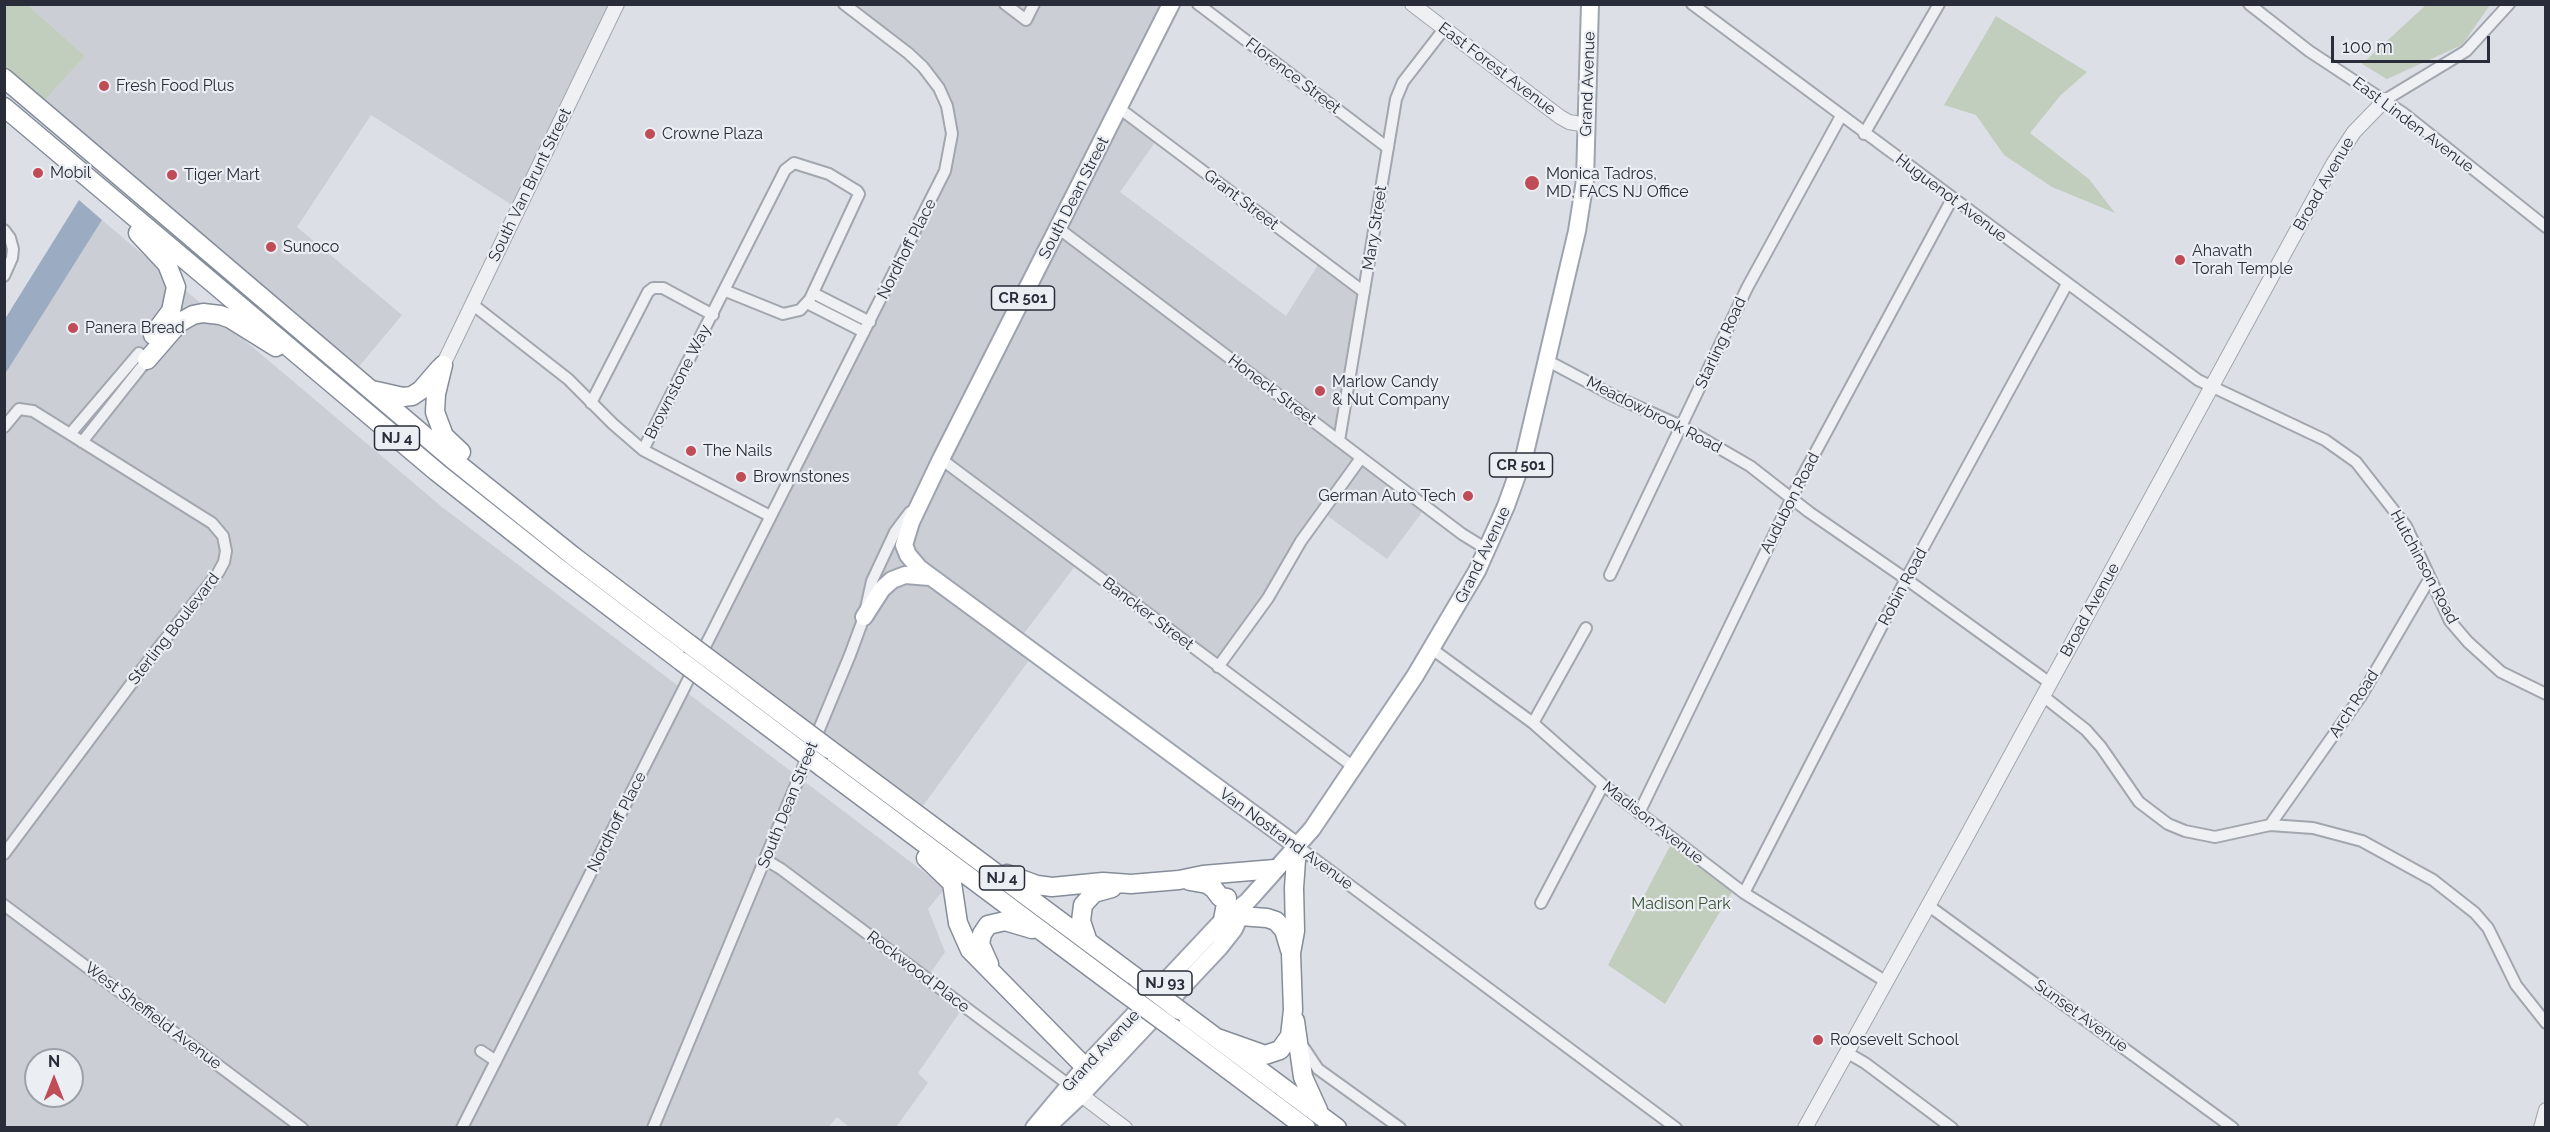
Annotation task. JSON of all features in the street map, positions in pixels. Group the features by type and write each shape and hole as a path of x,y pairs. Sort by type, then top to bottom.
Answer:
{"highway":[{"name":"NJ 4","path":"4,78 369,389 513,508 689,644 1337,1128"},
{"name":"NJ 4","path":"8,116 90,181 497,520 822,767 1306,1128"},
{"path":"117,204 145,243 167,264 176,287 168,317 143,356"},
{"path":"143,356 179,323 193,315 208,313 231,319 253,334 313,367"},
{"path":"369,389 403,397 412,396 426,385 443,365"},
{"path":"443,365 435,406 441,430 449,441 485,472 513,508"},
{"path":"887,815 952,884 958,923 965,940 978,960 993,971 1086,1067"},
{"path":"1297,846 1294,888 1295,931 1291,953 1293,1010 1305,1084 1322,1116"},
{"path":"983,864 1044,887 1103,882 1131,884"},
{"path":"1088,942 1081,921 1082,909 1086,901 1099,891 1131,884 1179,880 1203,875 1275,869"},
{"path":"1179,880 1207,884 1220,897 1227,898 1236,913 1276,921 1284,930 1291,953"},
{"path":"993,971 980,944 982,934 988,925 1005,921 1043,932"},
{"path":"1217,1038 1257,1053 1273,1054 1286,1044 1293,1010"}],"main road":[{"name":"South Dean Street","path":"904,545 907,530 941,459 1171,4"},
{"name":"Grand Avenue","path":"1046,1128 1075,1090 1086,1067 1236,913 1297,846 1354,768 1432,649 1463,598 1488,550 1515,484 1548,361 1581,213 1585,180 1590,4"},
{"name":"Van Nostrand Avenue","path":"904,545 913,562 932,577 1297,846"},
{"path":"864,617 882,589 892,580 905,575 932,577"},
{"name":"Grand Avenue","path":"1034,1128 1219,948 1234,929 1236,913"}],"street":[{"name":"South Van Brunt Street","path":"443,365 617,4"},
{"name":"Nordhoff Place","path":"462,1128 941,181 950,154 952,134 944,97 929,74 908,53 844,4"},
{"path":"1005,4 1026,20 1034,4"},
{"name":"Florence Street","path":"1198,4 1388,148"},
{"name":"East Forest Avenue","path":"1412,4 1560,117 1569,122 1587,125"},
{"name":"Huguenot Avenue","path":"1692,4 2067,284 2212,388"},
{"path":"1864,134 1939,4"},
{"name":"East Linden Avenue","path":"2249,4 2309,51 2385,100 2546,227"},
{"path":"2385,100 2466,51 2509,4"},
{"name":"Mary Street","path":"1339,441 1400,87 1444,29"},
{"name":"Broad Avenue","path":"1805,1128 1885,981 1929,906 2332,164 2354,132 2385,100"},
{"name":"Grant Street","path":"1119,108 1364,292"},
{"name":"Starling Road","path":"1610,574 1747,288 1841,116"},
{"name":"Brownstone Way","path":"643,450 726,291 785,170 794,163 829,174 859,194 807,303"},
{"name":"Audubon Road","path":"1639,813 1792,499 1953,199"},
{"name":"Honeck Street","path":"1059,228 1462,534 1488,550"},
{"path":"4,230 11,240 13,252 4,276"},
{"name":"Robin Road","path":"1744,893 1906,579 2067,284"},
{"name":"Brownstone Way","path":"591,403 648,292 653,288 663,288 713,315"},
{"path":"726,291 783,314 800,310 807,303 867,327"},
{"path":"813,293 867,327"},
{"path":"472,304 568,378 591,403 643,450 770,516"},
{"path":"70,434 143,356"},
{"path":"82,442 143,356"},
{"name":"Meadowbrook Road","path":"1548,361 1616,398 1681,426 1750,466 1792,499 2050,683"},
{"name":"Hutchinson Road","path":"2212,388 2325,440 2356,462 2406,526 2450,621 2468,642 2501,672 2546,694"},
{"name":"Sterling Boulevard","path":"4,427 14,413 23,408 33,411 212,523 223,536 225,559 218,573 155,652 4,854"},
{"path":"1218,667 1261,608 1301,541 1361,458"},
{"name":"Bancker Street","path":"941,459 1354,768"},
{"name":"South Dean Street","path":"653,1128 766,860 864,617 872,581 895,532 928,487"},
{"name":"Arch Road","path":"2270,825 2361,696 2430,578"},
{"path":"1533,723 1586,628"},
{"name":"Madison Avenue","path":"1432,649 1533,723 1603,785 1744,893 1885,981"},
{"path":"2043,696 2086,730 2101,747 2139,802 2168,825 2215,837 2270,825 2313,828 2362,841 2433,880 2475,913 2488,928 2516,985 2546,1023"},
{"path":"1541,903 1603,785"},
{"name":"Van Nostrand Avenue","path":"1297,846 1676,1128"},
{"name":"Rockwood Place","path":"766,860 1125,1128"},
{"name":"West Sheffield Avenue","path":"4,906 302,1128"},
{"name":"Sunset Avenue","path":"1929,906 2233,1128"},
{"path":"1299,1037 1311,1062 1318,1069 1400,1128"},
{"path":"481,1051 496,1061"},
{"path":"1846,1052 1865,1063 1952,1128"},
{"path":"2541,1128 2546,1110"}],"shaded area":[{"path":"28,5 617,5 518,209 371,115 297,227 402,315 352,375 39,107 85,56"},
{"path":"844,5 1171,5 1119,108 1158,138 1120,192 1286,316 1321,260 1364,292 1339,441 1426,507 1387,559 1322,512 1218,667 1078,562 1019,640 1035,652 917,814 702,654 941,181 952,134 935,81"},
{"path":"102,220 442,507 945,888 928,909 945,952 927,978 962,1009 918,1073 928,1083 896,1127 849,1127 837,1117 828,1128 5,1127 4,374"}],"green space":[{"path":"2427,4 2490,5 2462,45 2387,79 2362,64"},
{"path":"5,5 28,5 85,56 39,107 5,78"},
{"path":"1996,16 2087,72 2060,96 2030,133 2089,179 2115,213 2052,187 2004,155 1976,115 1944,105"},
{"name":"Madison Park","path":"1670,846 1733,890 1665,1004 1608,965"}],"water":[{"path":"79,200 102,220 5,374 5,319"}],"place":[{"name":"Fresh Food Plus","path":"104,86"},
{"name":"Crowne Plaza","path":"650,134"},
{"name":"Mobil","path":"38,173"},
{"name":"Tiger Mart","path":"172,175"},
{"name":"Monica Tadros, MD, FACS NJ Office","path":"1532,183"},
{"name":"Sunoco","path":"271,247"},
{"name":"Ahavath Torah Temple","path":"2180,260"},
{"name":"Panera Bread","path":"73,328"},
{"name":"Marlow Candy & Nut Company","path":"1320,391"},
{"name":"The Nails","path":"691,451"},
{"name":"Brownstones","path":"741,477"},
{"name":"German Auto Tech","path":"1468,496"},
{"name":"Roosevelt School","path":"1818,1040"}]}
